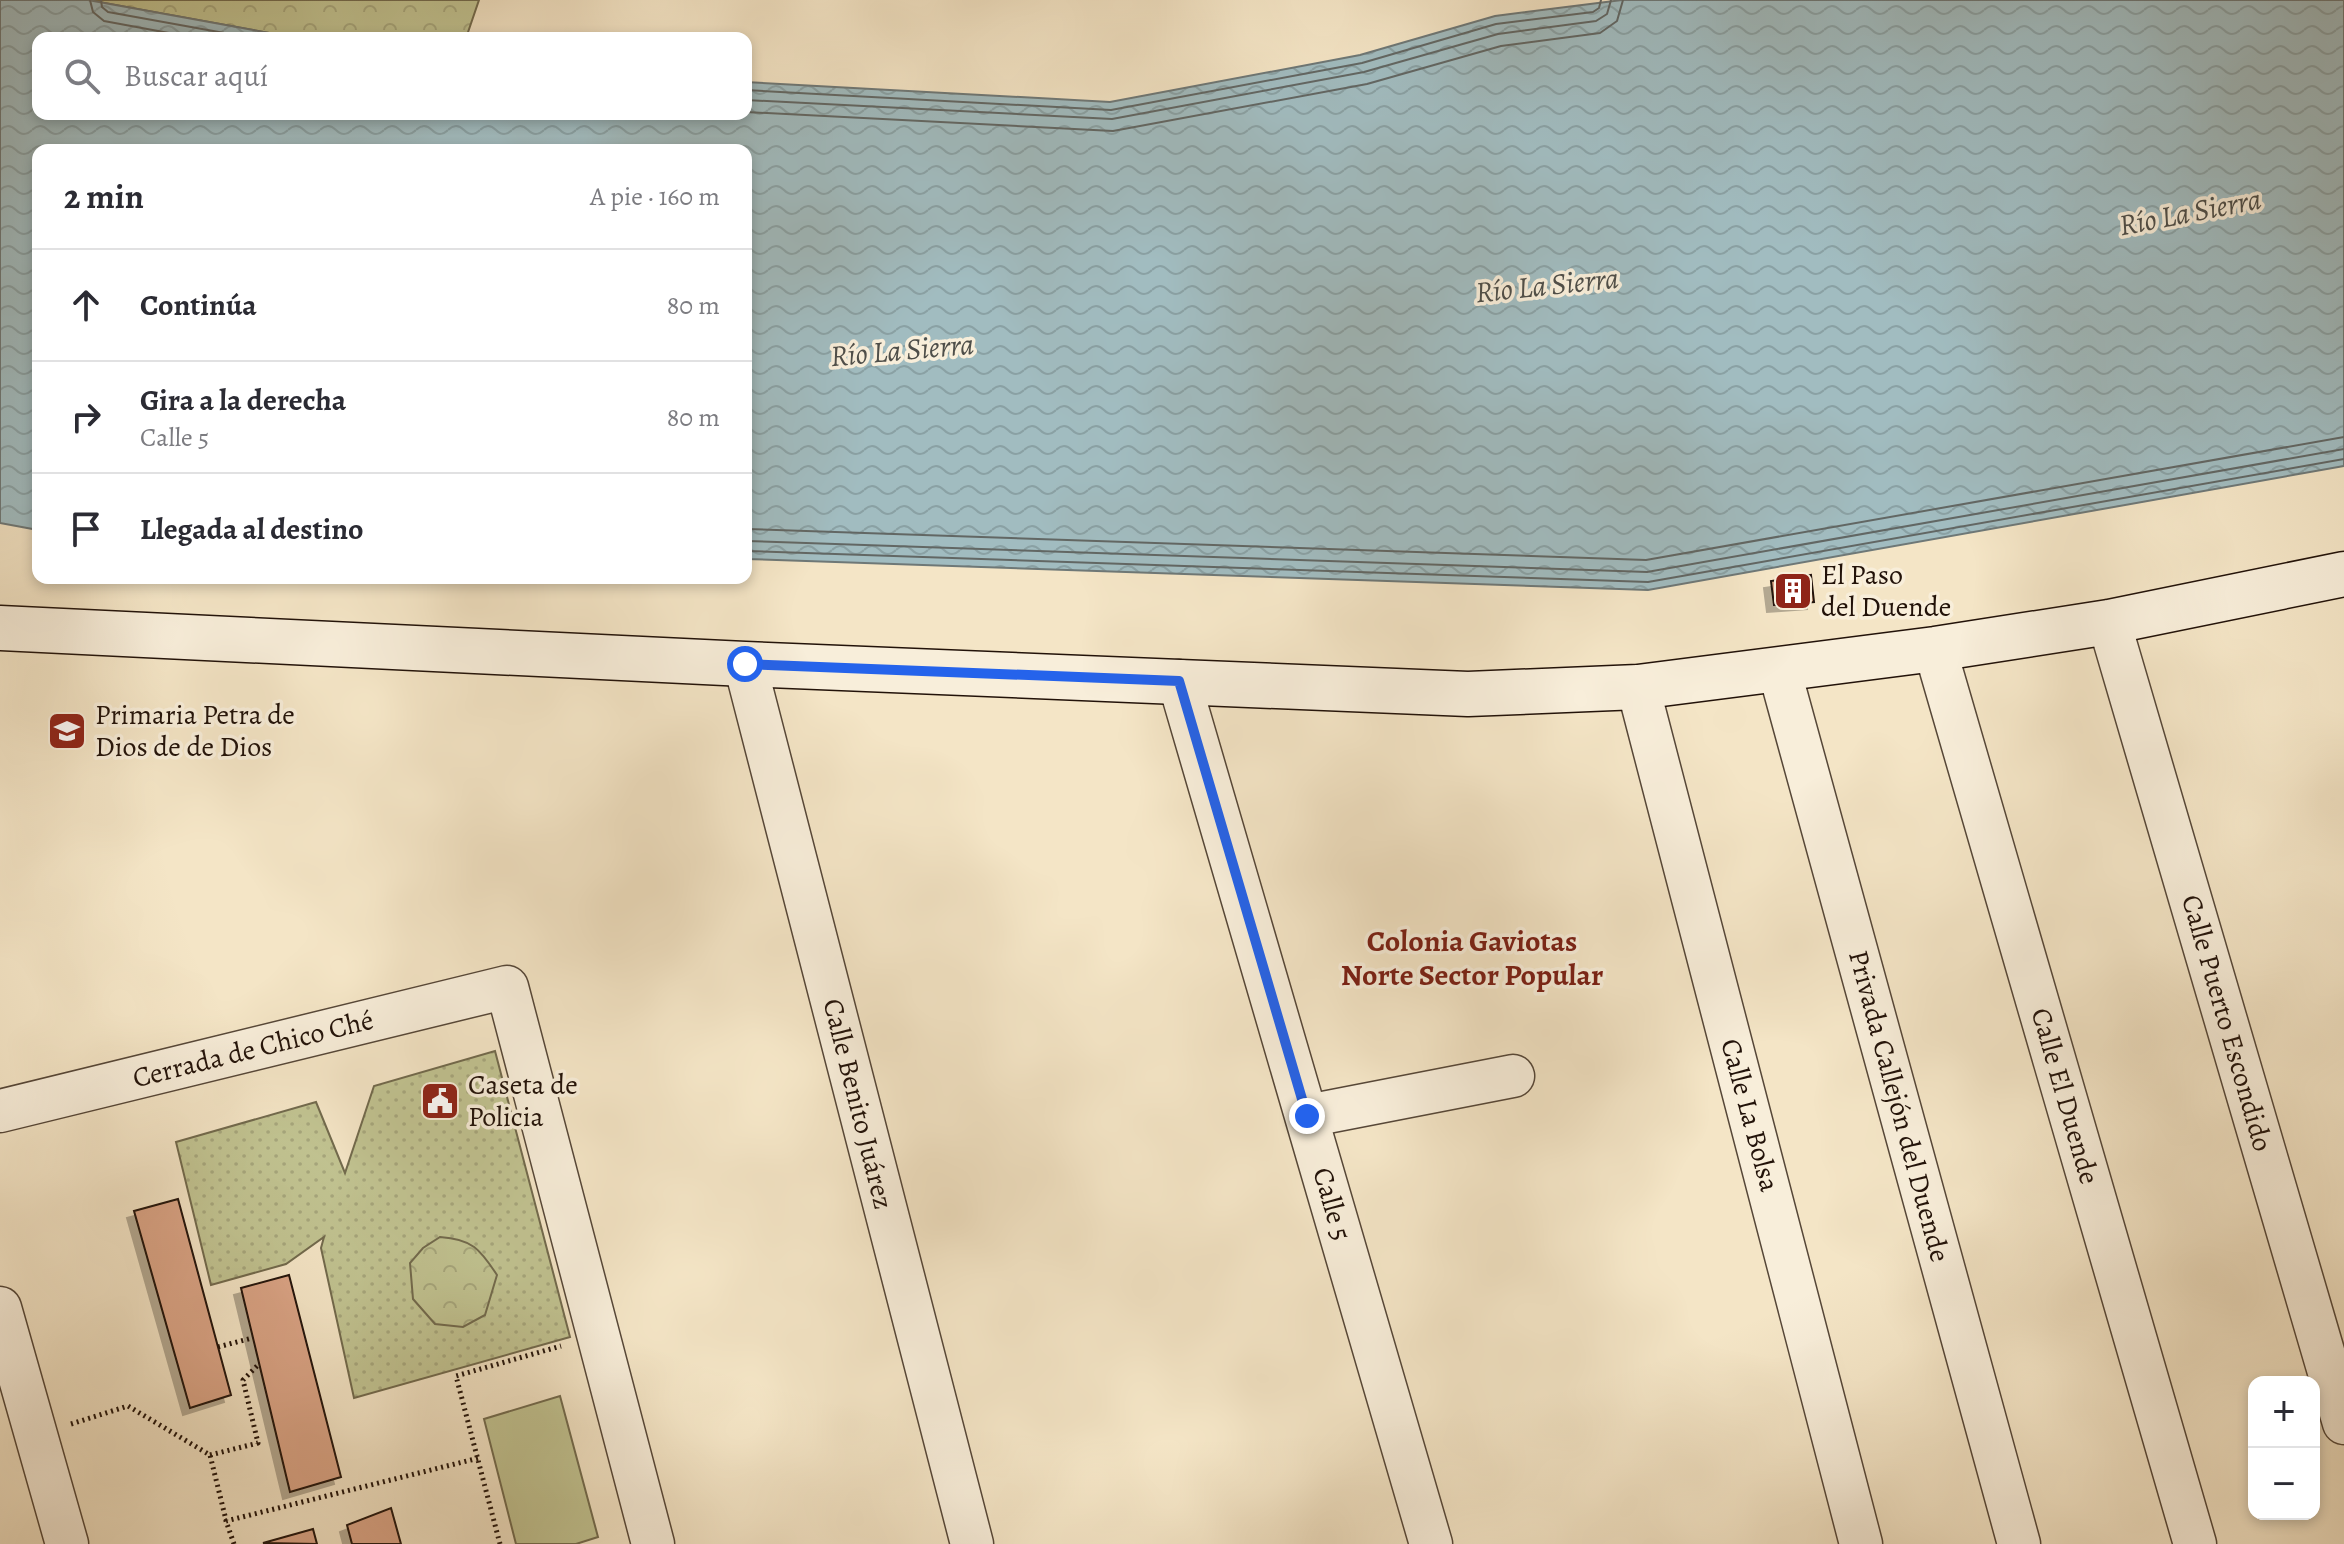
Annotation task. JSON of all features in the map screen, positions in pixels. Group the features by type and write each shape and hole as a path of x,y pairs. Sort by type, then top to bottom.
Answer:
{"main road":[{"path":"0,628 745,664 1468,694 1638,687 1935,649 2109,622 2344,574"}],"street":[{"name":"Calle Puerto Escondido","path":"2109,622 2344,1423"},
{"name":"Calle El Duende","path":"1935,649 2195,1544"},
{"name":"Calle Benito Juárez","path":"745,664 972,1544"},
{"name":"Privada Callejón del Duende","path":"1779,669 2019,1544"},
{"name":"Calle 5","path":"1179,681 1431,1544"},
{"name":"Calle La Bolsa","path":"1638,687 1861,1544"},
{"name":"Cerrada de Chico Ché","path":"0,1111 507,987 653,1544"},
{"path":"1307,1116 1513,1076"},
{"path":"0,1308 67,1544"}],"path":[{"path":"218,1347 252,1338"},
{"path":"500,1544 456,1376 561,1346"},
{"path":"36,1436 128,1406 210,1455 258,1443 243,1380 259,1364"},
{"path":"210,1455 234,1544"},
{"path":"226,1521 479,1458"}],"green space":[{"path":"88,0 479,0 468,32 264,32"},
{"path":"495,1051 570,1337 354,1398 321,1248 324,1237 286,1264 211,1285 176,1142 316,1102 345,1173 374,1086"},
{"path":"440,1237 460,1240 474,1247 497,1275 485,1315 463,1327 435,1324 413,1299 410,1263 423,1248"},
{"path":"560,1396 598,1537 576,1544 516,1544 484,1419"}],"water":[{"name":"Río La Sierra","path":"0,0 88,0 264,32 32,32 32,120 752,120 752,82 1110,102 1360,55 1495,16 1622,0 2344,0 2344,466 1648,590 752,559 752,144 32,144 32,529 0,523"}],"building":[{"name":"El Paso del Duende","path":"1811,575 1814,602 1774,605 1771,581"},
{"path":"178,1199 231,1395 190,1408 134,1211"},
{"path":"289,1275 341,1477 290,1492 241,1288"},
{"path":"391,1508 401,1544 352,1544 347,1525"},
{"path":"313,1529 317,1544 263,1543"}],"place":[{"name":"El Paso del Duende","path":"1793,591"},
{"name":"Primaria Petra de Dios de de Dios","path":"67,731"},
{"name":"Caseta de Policia","path":"440,1101"}],"district":[{"name":"Colonia Gaviotas Norte Sector Popular","path":"1472,958"}],"route":[{"path":"745,664 1179,681 1307,1116"}]}
